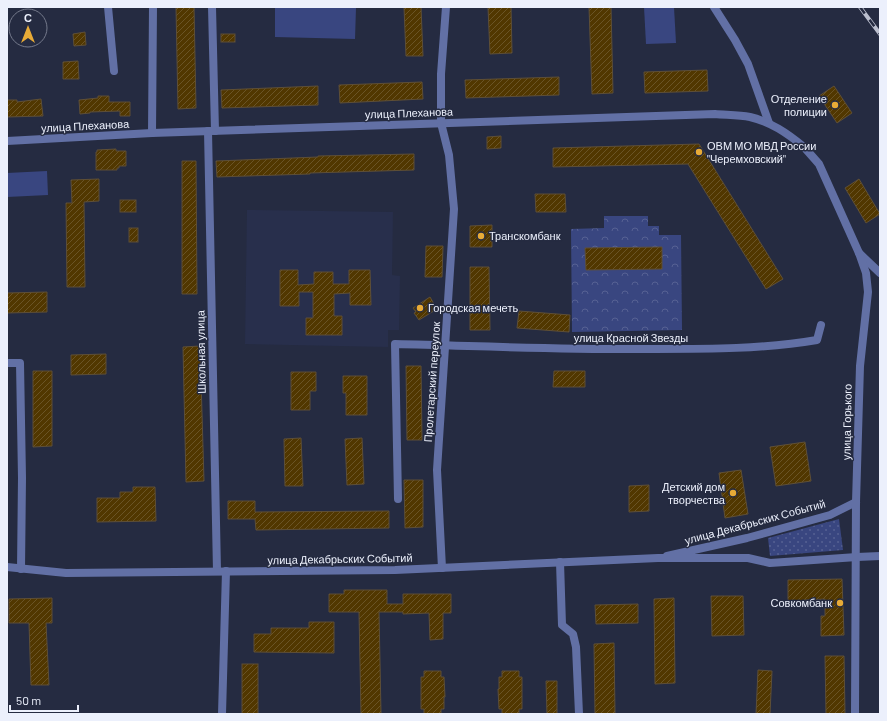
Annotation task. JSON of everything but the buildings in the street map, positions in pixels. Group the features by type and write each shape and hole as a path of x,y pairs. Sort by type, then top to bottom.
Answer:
{"street":[{"path":"108,7 114,71"},
{"path":"152,133 153,7"},
{"name":"Школьная улица","path":"212,7 217,571"},
{"name":"Пролетарский переулок","path":"442,568 437,470 454,209 449,155 441,123 441,74 446,7"},
{"path":"714,7 748,64 769,123"},
{"name":"улица Плеханова","path":"7,141 152,133 715,114 748,117 769,123 787,132 804,147"},
{"name":"улица Горького","path":"804,147 818,164 858,253 866,273 868,292 860,366 856,502 857,557 855,714"},
{"path":"858,253 880,273"},
{"name":"улица Красной Звезды","path":"398,499 394,344 609,350 717,349 791,344 817,340 821,325"},
{"path":"7,363 20,363 22,478 21,569"},
{"name":"улица Декабрьских Событий","path":"658,558 747,538 830,515 856,502"},
{"name":"улица Декабрьских Событий","path":"7,569 66,573 442,568 658,558 748,558 770,563 880,556"},
{"path":"560,562 562,625 573,634 576,647 579,714"},
{"path":"222,714 226,571"}],"shaded area":[{"path":"247,210 393,212 392,275 400,276 399,330 388,330 388,347 245,344"}],"green space":[{"path":"275,7 356,7 355,39 275,37"},
{"path":"644,7 674,7 676,43 646,44"},
{"path":"47,171 48,195 7,197 7,173"},
{"path":"604,216 648,216 648,226 659,226 659,235 681,235 682,330 572,332 571,229 604,228"},
{"path":"839,519 843,550 770,556 768,538"}],"railway":[{"path":"860,7 880,34"}],"place":[{"name":"Отделение полиции","path":"835,105"},
{"name":"ОВМ МО МВД России \"Черемховский\"","path":"699,152"},
{"name":"Транскомбанк","path":"481,236"},
{"name":"Городская мечеть","path":"420,308"},
{"name":"Детский дом творчества","path":"733,493"},
{"name":"Совкомбанк","path":"840,603"}]}
